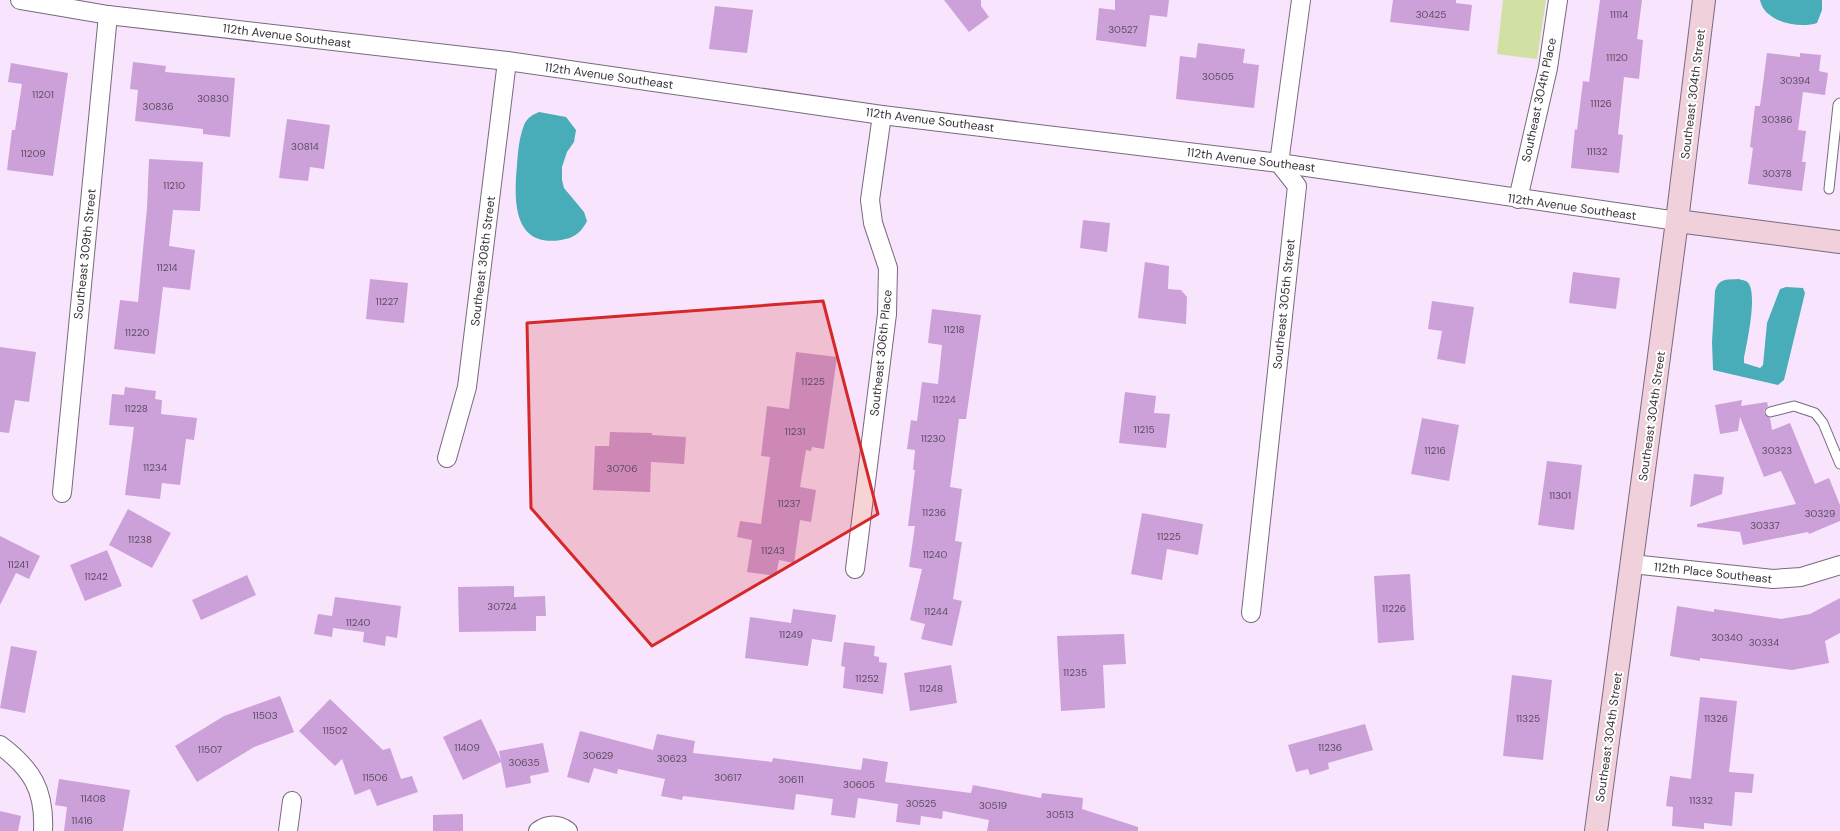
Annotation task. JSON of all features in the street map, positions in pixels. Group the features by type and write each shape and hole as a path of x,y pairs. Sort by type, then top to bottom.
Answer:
{"street":[{"name":"112th Avenue Southeast","path":"20,0 108,15 507,61 882,115 1279,163 1677,222 1840,242"},
{"path":"1279,163 1301,0"},
{"name":"Southeast 304th Place","path":"1518,199 1548,68 1558,0"},
{"name":"Southeast 304th Street","path":"1596,831 1677,222 1704,0"},
{"name":"Southeast 309th Street","path":"62,493 108,15"},
{"name":"Southeast 308th Street","path":"447,458 468,387 507,61"},
{"name":"Southeast 306th Place","path":"855,569 887,314 888,268 873,223 870,200 882,115"},
{"name":"Southeast 305th Street","path":"1251,613 1297,186 1279,163"},
{"name":"112th Place Southeast","path":"1632,564 1773,579 1800,577 1840,565"},
{"path":"0,744 15,756 35,780 44,815 43,831"},
{"path":"288,831 292,800"},
{"path":"538,831 544,827 553,826 562,827 568,831"}],"lane":[{"path":"1829,189 1840,103"},
{"path":"1770,412 1794,406 1816,413 1840,464"}],"highlighted area":[{"path":"823,301 878,514 652,646 531,508 527,323"}],"green space":[{"path":"1503,0 1546,0 1537,59 1497,54"}],"water":[{"path":"1760,0 1822,0 1822,10 1817,23 1810,25 1792,24 1775,19 1768,14 1763,8"},
{"path":"539,112 566,117 576,130 574,142 567,152 562,167 562,180 564,188 584,212 587,221 577,234 570,238 561,240 545,240 533,236 525,228 520,218 517,205 516,178 518,150 521,135 527,120"},
{"path":"1724,280 1744,280 1749,284 1752,299 1751,320 1744,363 1760,368 1763,365 1767,323 1780,289 1786,287 1803,288 1805,293 1784,380 1778,385 1713,370 1712,342 1715,291 1719,284"}],"building":[{"path":"944,0 981,0 981,6 989,17 969,32"},
{"path":"1115,0 1169,0 1167,17 1150,15 1146,47 1096,40 1099,8 1115,10"},
{"path":"1393,0 1456,0 1456,3 1472,5 1469,31 1390,22"},
{"path":"1600,0 1642,0 1637,39 1643,40 1639,79 1624,77 1618,134 1623,135 1619,173 1571,168 1575,129 1577,130 1583,81 1589,82"},
{"path":"715,6 753,10 747,53 709,49"},
{"path":"1198,43 1245,49 1243,63 1259,65 1254,108 1176,99 1180,56 1196,58"},
{"path":"1767,53 1800,57 1800,53 1821,55 1819,71 1828,73 1825,95 1803,92 1798,130 1806,131 1802,162 1806,162 1802,191 1748,184 1753,148 1750,147 1755,106 1760,106"},
{"path":"133,62 166,66 165,72 235,78 230,137 203,134 203,129 135,121 138,90 130,89"},
{"path":"11,63 68,73 53,176 7,170 12,130 15,130 22,84 8,82"},
{"path":"287,119 330,125 324,169 310,167 308,181 279,178"},
{"path":"149,159 203,162 200,211 173,210 169,246 195,250 190,290 163,287 155,354 114,349 120,300 138,302 147,208"},
{"path":"1083,220 1110,223 1107,252 1080,248"},
{"path":"1145,262 1169,266 1168,289 1181,290 1187,297 1186,324 1138,318"},
{"path":"1573,272 1620,278 1616,309 1569,303"},
{"path":"370,279 408,283 404,323 366,319"},
{"path":"1432,301 1474,307 1465,364 1437,359 1442,331 1428,329"},
{"path":"932,309 981,315 966,419 959,419 950,487 962,489 955,541 962,542 953,599 962,601 952,646 921,639 925,624 910,620 922,569 909,567 915,526 908,526 915,470 913,470 915,450 907,449 911,420 917,421 922,382 938,384 942,345 928,343"},
{"path":"0,347 36,352 29,402 15,400 9,433 0,432"},
{"path":"796,352 837,357 824,449 812,447 811,451 806,450 800,487 816,490 811,522 800,520 794,563 779,560 776,576 747,572 752,540 737,537 740,521 761,524 770,457 761,456 767,406 789,409"},
{"path":"125,387 156,391 155,399 162,400 161,414 197,418 194,440 186,439 180,485 162,483 160,499 125,495 134,427 109,425 112,394 124,395"},
{"path":"1125,392 1156,396 1154,413 1170,414 1166,448 1119,443"},
{"path":"1742,400 1741,406 1767,402 1768,406 1764,410 1764,413 1770,418 1772,430 1790,423 1815,484 1829,478 1840,505 1840,521 1809,534 1808,532 1743,545 1740,532 1697,527 1697,524 1796,504 1781,471 1764,477 1740,417 1738,431 1720,434 1715,405"},
{"path":"1422,418 1459,425 1449,481 1411,474"},
{"path":"610,432 652,433 652,435 686,437 684,464 651,462 650,492 593,490 595,446 609,446"},
{"path":"1547,461 1582,465 1574,530 1538,525"},
{"path":"1694,474 1724,477 1722,494 1690,507"},
{"path":"128,509 171,533 152,568 109,545"},
{"path":"1142,513 1203,524 1198,555 1167,549 1162,580 1131,574"},
{"path":"0,536 40,556 29,579 16,573 0,605"},
{"path":"107,550 122,586 85,601 70,565"},
{"path":"1410,574 1414,640 1378,643 1374,576"},
{"path":"247,575 256,595 201,620 192,600"},
{"path":"514,586 514,597 545,596 546,616 536,616 536,631 459,632 458,587"},
{"path":"335,597 401,606 397,638 386,636 385,646 363,642 364,632 333,628 332,637 314,634 318,614 332,616"},
{"path":"1840,598 1840,633 1825,641 1829,663 1792,670 1700,658 1700,661 1670,656 1677,606 1714,612 1714,609 1781,619 1810,614"},
{"path":"793,609 836,615 832,642 812,639 808,666 745,658 750,617 791,623"},
{"path":"1124,634 1126,664 1103,665 1105,708 1061,711 1057,636"},
{"path":"844,642 875,646 874,656 879,657 879,662 887,663 883,694 843,688 845,667 841,666"},
{"path":"11,646 37,651 25,713 0,708"},
{"path":"951,665 957,703 910,711 904,673"},
{"path":"1512,675 1552,680 1543,760 1503,756"},
{"path":"280,696 294,732 254,747 197,782 175,746 224,716"},
{"path":"1700,697 1737,701 1729,772 1754,774 1752,793 1735,792 1732,826 1704,823 1704,829 1672,826 1673,807 1666,806 1670,776 1691,779"},
{"path":"330,699 383,750 390,748 401,779 412,776 418,792 377,806 370,789 355,795 342,759 335,766 299,731"},
{"path":"481,719 501,760 499,751 543,743 549,772 530,776 531,783 506,788 501,762 463,780 443,737"},
{"path":"1365,724 1373,750 1328,763 1329,769 1310,775 1308,769 1296,772 1288,745"},
{"path":"580,731 653,750 657,734 695,741 693,753 772,762 773,758 861,770 863,758 888,762 885,782 971,793 973,785 1041,798 1042,793 1083,798 1082,809 1138,827 1138,831 987,831 989,820 943,811 942,819 921,816 920,825 896,822 898,804 858,798 855,818 831,815 833,799 796,794 794,810 683,796 682,800 661,796 665,779 618,769 617,774 594,768 589,783 567,777"},
{"path":"59,779 130,790 123,831 64,831 67,807 55,805"},
{"path":"0,811 21,816 18,831 0,831"},
{"path":"463,814 463,831 433,831 433,815"}]}
